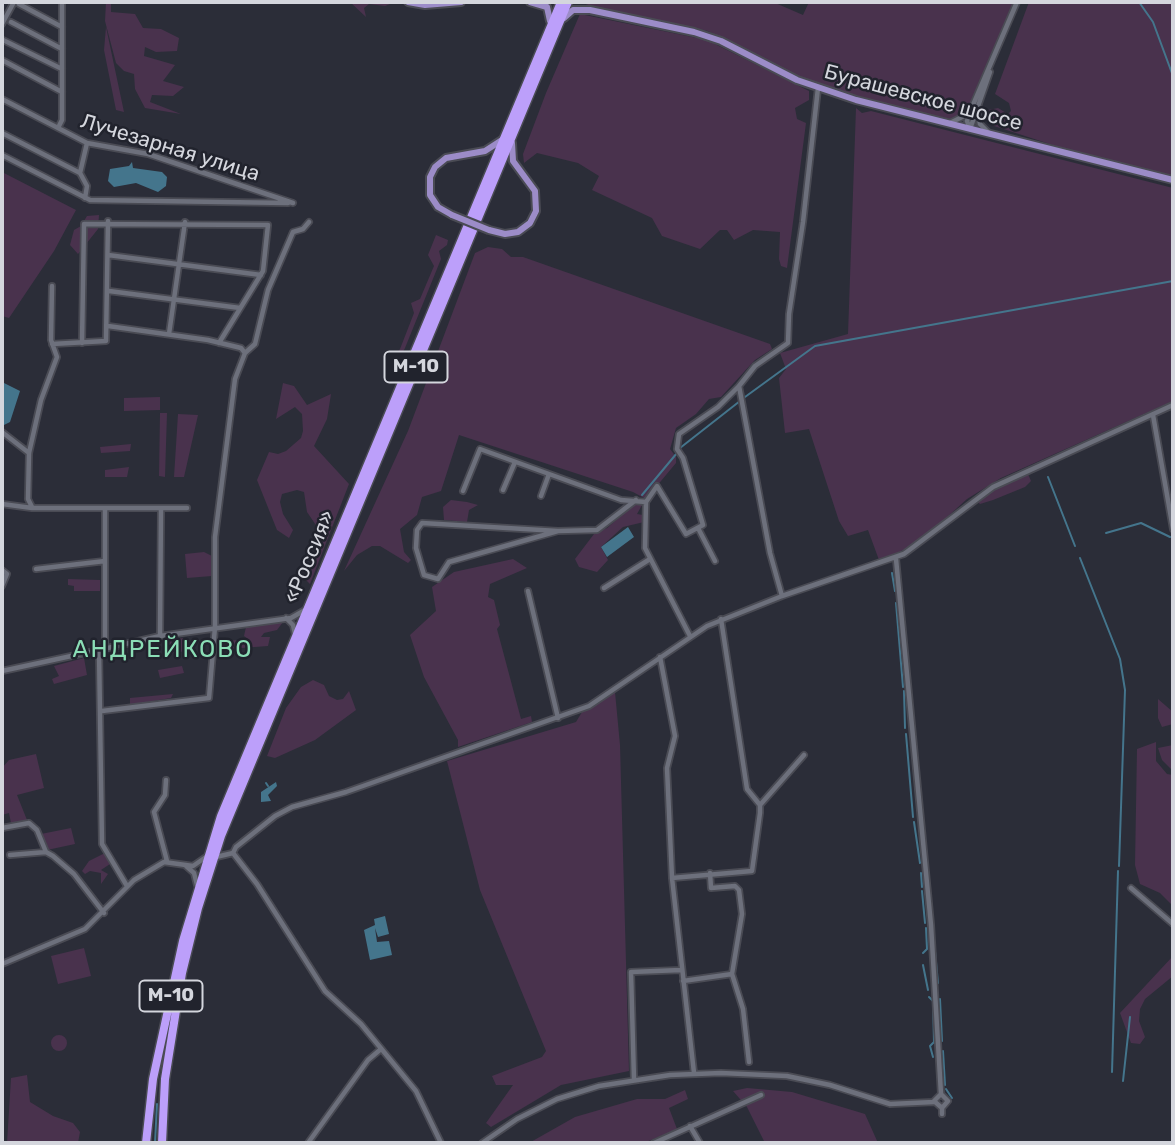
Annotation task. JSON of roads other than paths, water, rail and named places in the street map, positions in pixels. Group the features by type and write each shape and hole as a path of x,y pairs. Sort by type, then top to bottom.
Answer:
{"highway":[{"name":"«Россия»","path":"162,1143 169,1045 182,973 198,908 232,807 511,130 561,2"},
{"name":"«Россия»","path":"146,1143 153,1079 197,891 295,637 568,2"},
{"path":"182,973 212,855 222,840 232,807"}],"main road":[{"path":"408,2 461,2"},
{"path":"530,2 543,4 550,11 547,36"},
{"name":"Бурашевское шоссе","path":"577,2 590,10 710,36 818,88 873,106 1173,180"},
{"path":"559,25 571,11 590,10"},
{"path":"511,130 512,157 534,191 537,207 530,223 518,232 505,234 452,215 438,206 430,195 429,181 433,170 446,158 491,149 511,130"}],"street":[{"path":"55,2 62,4 62,120 58,128"},
{"path":"970,129 967,121 970,112 1017,2"},
{"path":"2,24 17,3 62,27"},
{"path":"11,22 62,48"},
{"path":"4,40 62,69"},
{"path":"2,60 62,92"},
{"path":"970,129 989,82 991,64"},
{"path":"690,636 650,559 645,540 646,502 657,486 686,534 704,523 677,446 682,431 718,407 755,366 788,343 789,314 803,222 818,88"},
{"name":"Лучезарная улица","path":"2,99 88,143 148,153 293,203 85,198"},
{"path":"978,109 980,124 991,134"},
{"path":"947,123 959,121 970,112"},
{"path":"2,133 80,173 87,187 85,198 2,155"},
{"path":"80,173 88,143"},
{"path":"52,344 105,343 109,291 108,221"},
{"path":"82,343 83,227 91,222 108,221 265,224 270,228 261,275 219,343"},
{"path":"169,334 186,222"},
{"path":"102,711 209,698 215,537 234,379 245,353 255,344 268,289 293,232 303,229 309,222"},
{"path":"108,255 261,275"},
{"path":"32,508 28,499 29,453 41,400 56,363 52,344 52,286"},
{"path":"109,291 240,308"},
{"path":"108,326 219,343 241,348 245,353"},
{"path":"739,386 770,553 782,596"},
{"path":"232,853 275,816 292,807 346,792 443,755 589,706 690,636 721,619 897,558 920,545 993,487 1173,405"},
{"path":"1153,415 1173,529"},
{"path":"2,432 29,453"},
{"path":"463,491 480,449 621,500 646,502"},
{"path":"503,490 514,462"},
{"path":"541,496 549,474"},
{"path":"558,531 449,562 437,580 424,575 417,554 417,530 424,523 558,531 597,530 636,500"},
{"path":"2,504 32,508 187,508"},
{"path":"105,508 102,844 127,886"},
{"path":"160,636 162,508"},
{"path":"698,528 715,561"},
{"path":"482,1143 517,1119 556,1099 634,1080 694,1073 800,1078 890,1104 934,1102 941,1094 930,925 897,558"},
{"path":"604,588 650,559"},
{"path":"36,569 105,561"},
{"path":"2,570 7,574 2,586"},
{"path":"528,591 558,718"},
{"path":"2,671 160,636 299,616 309,606"},
{"path":"285,618 294,627 295,637"},
{"path":"721,619 747,789 760,805"},
{"path":"660,657 675,736 667,768 672,878 694,1073"},
{"path":"672,878 752,871 760,805 804,755"},
{"path":"166,780 165,795 154,812 167,861"},
{"path":"2,828 29,823 37,830 46,852 65,864 104,913"},
{"path":"222,840 264,894 325,991 361,1024 416,1091 440,1143"},
{"path":"10,855 46,852"},
{"path":"2,964 82,931 104,913 127,886 167,861 185,866 199,864 212,855 232,853"},
{"path":"185,866 195,877 197,891"},
{"path":"710,873 711,888 735,886 739,890 743,914 732,974 743,1009 749,1062"},
{"path":"1131,888 1173,924"},
{"path":"634,1080 631,971 681,970"},
{"path":"683,981 732,974"},
{"path":"308,1143 368,1060 381,1049"},
{"path":"941,1094 947,1097 948,1102"},
{"path":"654,1143 761,1095"},
{"path":"934,1102 942,1111 948,1102"},
{"path":"948,1102 955,1103"},
{"path":"690,1126 700,1143"}],"water":[{"path":"132,162 133,168 162,172 167,177 166,186 158,192 136,183 114,187 108,181 110,169 129,166"},
{"path":"2,382 20,391 10,422 4,425"},
{"path":"628,527 634,537 607,557 601,547"},
{"path":"276,782 277,786 268,795 271,801 261,802 261,792"},
{"path":"385,916 389,934 378,937 375,928 377,942 389,941 392,955 370,960 364,930 375,925 374,919"}],"waterway":[{"path":"1139,2 1153,22 1173,76"},
{"path":"745,397 815,346 1173,281"},
{"path":"693,483 680,448 740,401"},
{"path":"642,495 677,453"},
{"path":"1048,477 1075,546"},
{"path":"1106,533 1141,523 1170,537"},
{"path":"1080,558 1120,659 1125,690 1119,866"},
{"path":"892,573 895,591"},
{"path":"896,603 903,687"},
{"path":"904,691 905,728"},
{"path":"906,734 913,817"},
{"path":"914,822 920,863"},
{"path":"924,822 924,834"},
{"path":"926,849 929,881"},
{"path":"1112,1072 1118,871"},
{"path":"921,873 922,887"},
{"path":"922,891 925,923"},
{"path":"923,953 927,949 926,928"},
{"path":"934,931 934,940"},
{"path":"935,951 938,983"},
{"path":"923,965 928,990"},
{"path":"929,997 933,1001 934,1042 930,1046 933,1057"},
{"path":"940,999 942,1041"},
{"path":"1123,1081 1130,1017"},
{"path":"943,1051 945,1085"},
{"path":"946,1089 952,1098"},
{"path":"155,1143 157,1104"}],"district":[{"name":"АНДРЕЙКОВО","path":"163,650"}]}
